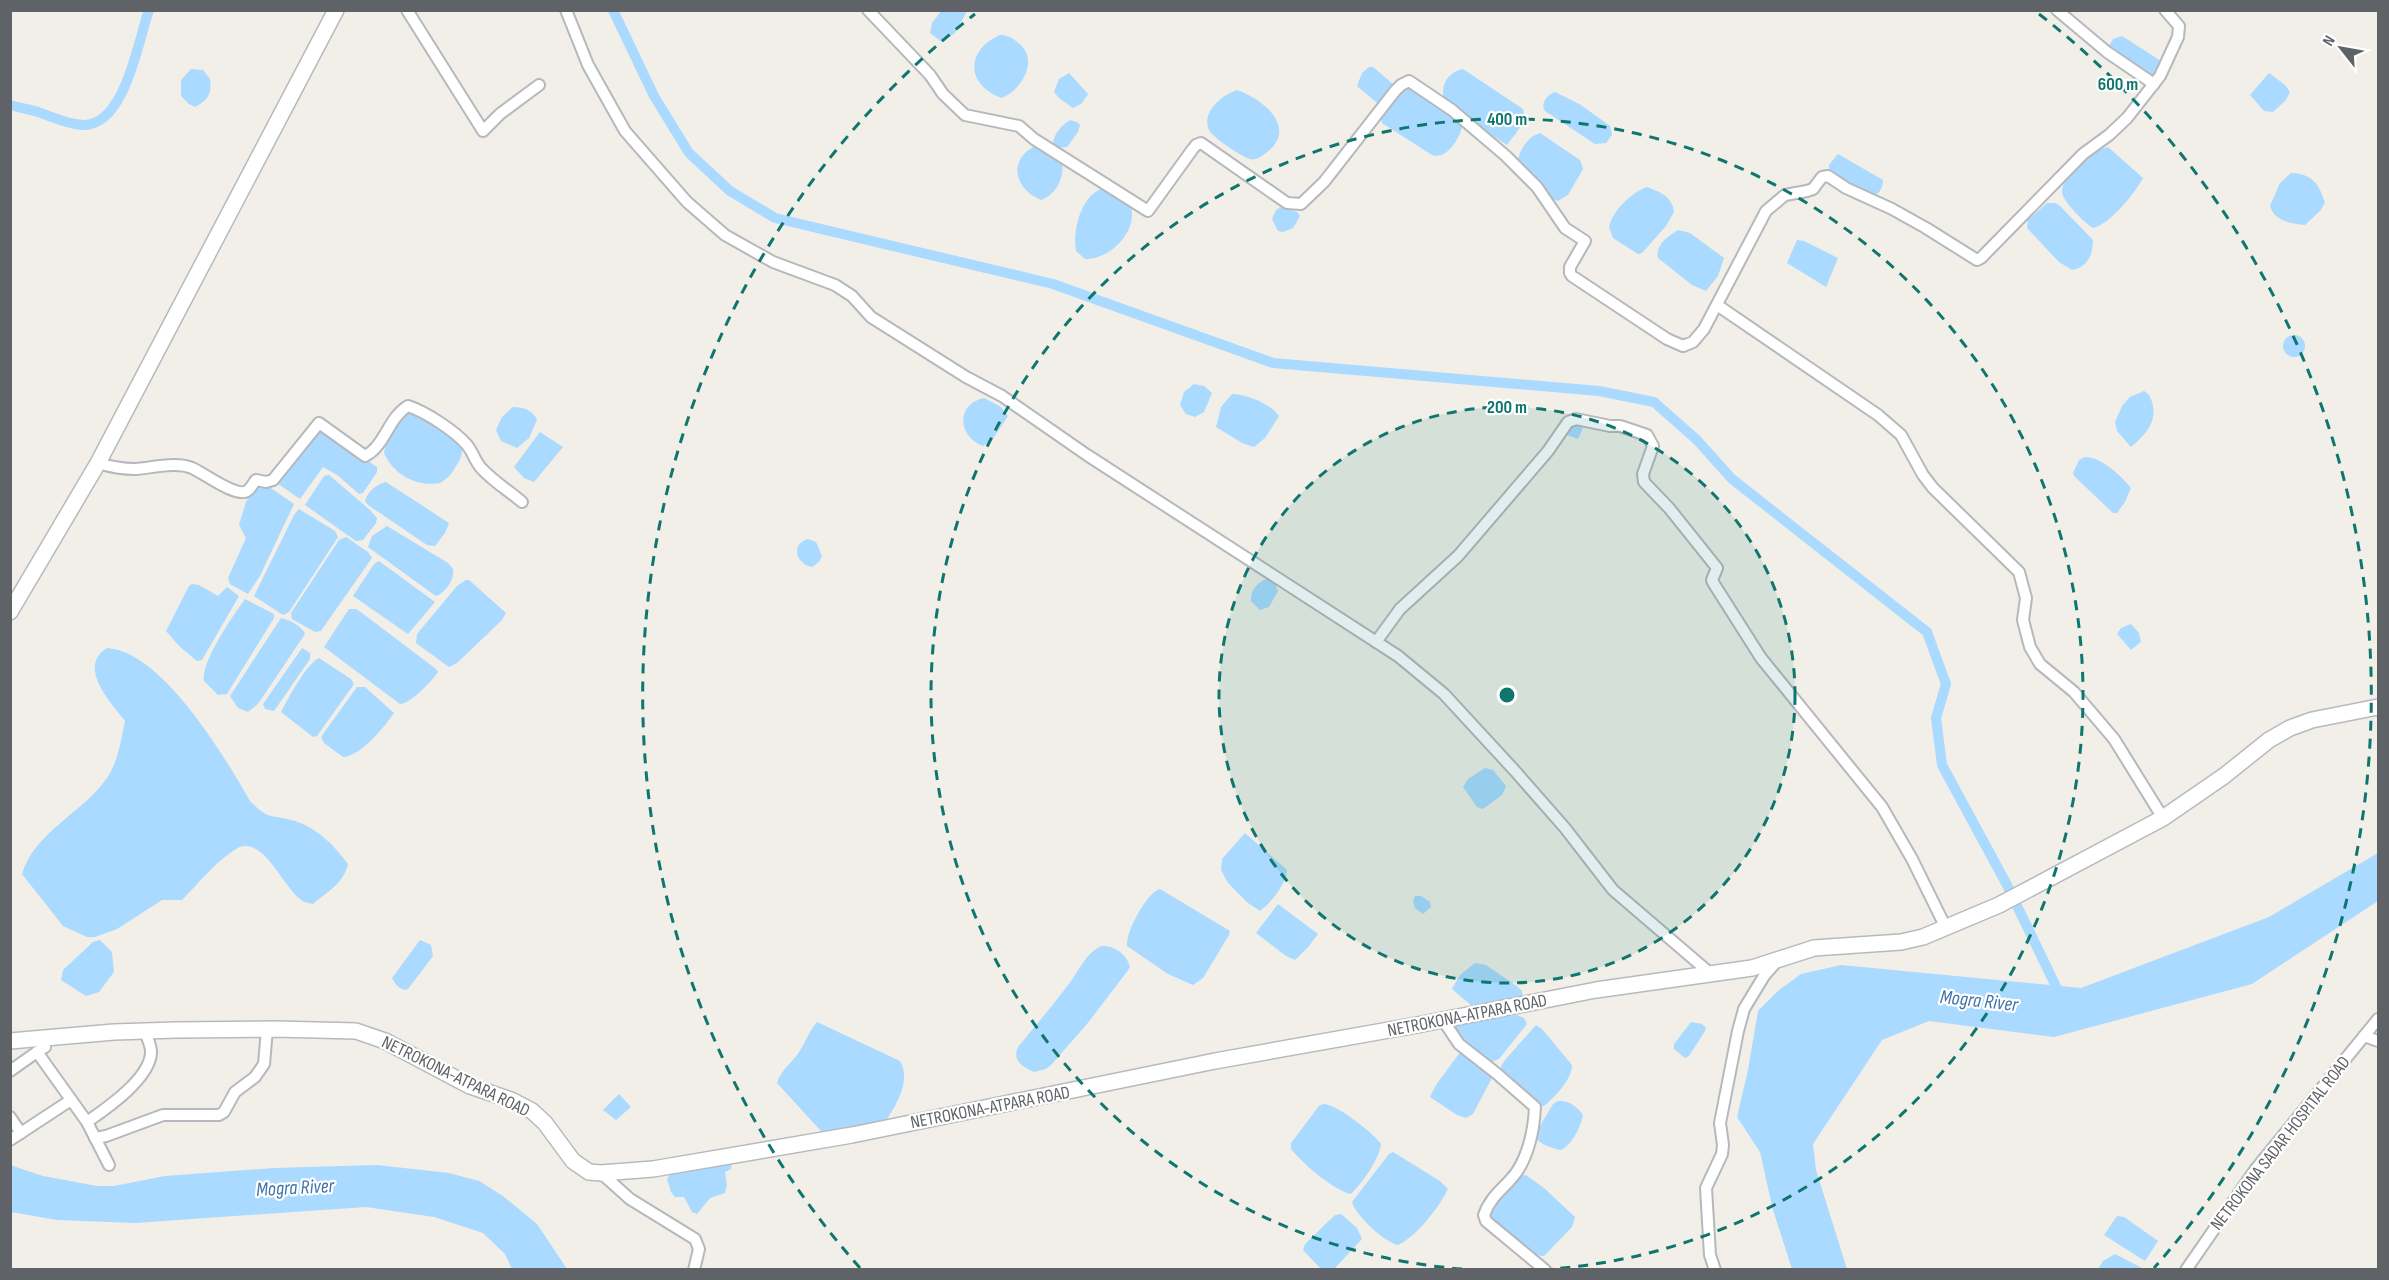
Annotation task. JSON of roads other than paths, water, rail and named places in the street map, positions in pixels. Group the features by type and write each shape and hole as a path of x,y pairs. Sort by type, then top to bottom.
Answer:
{"street":[{"path":"10,612 98,464 336,10"},
{"path":"406,10 483,131 500,114 539,86"},
{"path":"566,10 588,65 626,131 687,202 725,235 773,262 835,285 852,296 871,316 966,377 1002,396 1107,468 1398,656 1444,694 1565,828 1613,890 1711,974"},
{"path":"868,10 930,75 943,94 965,115 1019,126 1034,139 1148,211 1196,145 1201,143 1287,203 1301,204 1324,182 1395,91 1410,81 1452,110 1506,156 1537,187 1565,228 1585,241 1570,267 1572,276 1667,339 1683,346 1693,342 1717,305 1766,211 1785,195 1803,193 1813,189 1818,180 1824,176 1828,176 1845,188 1877,204 1898,212 1977,260 1981,258 2083,154 2127,118 2154,84 2178,37 2179,26 2165,10"},
{"path":"2057,10 2107,52 2154,84"},
{"path":"1717,305 1878,415 1901,435 1923,475 1933,488 2019,572 2025,598 2023,620 2030,647 2040,664 2074,692 2114,739 2163,818"},
{"path":"98,464 133,469 190,467 242,492 247,491 256,480 266,482 273,480 319,423 365,456 373,452 398,414 408,406 420,410 458,436 468,446 478,465 486,474 522,502"},
{"path":"1376,642 1400,609 1458,556 1548,451 1568,422 1576,419 1620,426 1647,435 1653,446 1643,474 1644,482 1718,569 1712,580 1761,658 1882,807 1912,859 1946,928"},
{"name":"NETROKONA-ATPARA ROAD","path":"10,1041 39,1045 145,1031 267,1029 356,1031 375,1036 470,1086 511,1100 532,1111 545,1123 573,1161 589,1172 653,1169 739,1156 1215,1061 1596,990 1752,968 1814,948 1901,942 1946,928 1999,905 2163,818 2224,776 2269,740 2290,728 2312,720 2379,706"},
{"path":"1716,1269 1710,1255 1706,1188 1722,1154 1720,1123 1744,1009 1764,976 1777,961"},
{"name":"NETROKONA SADAR HOSPITAL ROAD","path":"2186,1269 2255,1170 2379,1019"},
{"path":"1443,1020 1459,1044 1535,1107 1528,1147 1517,1172 1503,1185 1484,1215 1486,1221 1545,1269"},
{"path":"95,1138 163,1115 219,1115 236,1092 255,1077 264,1064 267,1029"},
{"path":"87,1122 121,1096 142,1073 151,1054 145,1031"},
{"path":"2364,1036 2379,1041"},
{"path":"10,1071 39,1045 71,1100 87,1122 109,1165"},
{"path":"10,1140 71,1100"},
{"path":"10,1117 21,1133"},
{"path":"601,1173 630,1199 694,1239 699,1249 694,1269"}],"water":[{"path":"942,10 967,11 955,33 942,42 930,33 932,23"},
{"path":"1000,35 1011,38 1024,49 1028,64 1022,81 1010,94 1002,98 982,85 976,77 974,68 980,49"},
{"path":"2122,36 2161,61 2157,74 2151,78 2113,52 2109,46 2113,39"},
{"path":"1369,67 1373,67 1394,85 1380,103 1357,86 1362,73"},
{"path":"191,69 203,70 210,79 208,96 195,107 181,96 181,80"},
{"path":"1463,69 1523,109 1522,124 1507,145 1473,123 1444,100 1443,89 1446,80 1453,73"},
{"path":"1069,73 1088,94 1081,104 1073,108 1054,92 1059,79"},
{"path":"2269,73 2285,85 2290,92 2286,100 2273,112 2264,111 2250,95"},
{"path":"1408,83 1463,124 1452,147 1443,154 1432,155 1382,123 1380,115"},
{"path":"1237,90 1266,107 1278,124 1279,134 1275,143 1266,153 1256,159 1250,159 1234,151 1209,130 1207,123 1214,105"},
{"path":"1555,92 1581,105 1610,126 1612,135 1606,143 1595,144 1545,111 1543,105 1545,100"},
{"path":"1070,120 1080,125 1078,132 1067,147 1056,148 1053,144 1056,133"},
{"path":"1540,133 1580,160 1583,169 1568,195 1558,201 1549,198 1518,165 1519,155 1524,145 1531,137"},
{"path":"1035,146 1062,163 1063,169 1055,190 1041,200 1025,189 1018,174 1020,159"},
{"path":"2108,147 2143,178 2114,215 2093,228 2066,201 2062,192 2063,186 2079,165"},
{"path":"1838,154 1883,180 1878,193 1871,197 1830,173 1829,165"},
{"path":"2291,173 2304,175 2314,181 2325,203 2305,225 2280,219 2270,206 2280,183"},
{"path":"1647,187 1665,196 1671,202 1674,212 1666,226 1642,253 1638,254 1613,238 1609,227 1614,215 1624,203 1635,193"},
{"path":"1104,188 1130,203 1131,223 1121,241 1113,249 1095,258 1085,259 1076,251 1077,224 1089,198"},
{"path":"2047,203 2059,205 2093,240 2092,250 2086,263 2082,266 2072,270 2059,262 2027,228 2028,220"},
{"path":"1281,207 1297,212 1300,216 1293,228 1283,232 1278,231 1272,219 1276,210"},
{"path":"1678,230 1690,233 1724,258 1718,276 1706,291 1692,285 1658,258 1660,245"},
{"path":"1797,240 1804,241 1838,258 1826,287 1787,263"},
{"path":"2294,335 2302,338 2305,346 2302,354 2294,357 2286,354 2283,346 2286,338"},
{"path":"1194,384 1204,386 1212,393 1204,412 1195,417 1186,414 1180,405 1184,392"},
{"path":"2144,391 2151,400 2152,422 2141,438 2131,447 2117,431 2115,422 2122,406 2130,397"},
{"path":"1232,394 1258,400 1279,416 1265,438 1254,447 1242,443 1216,427 1221,407"},
{"path":"984,398 1001,407 1008,416 992,440 983,446 969,436 963,421 968,407"},
{"path":"513,407 527,410 537,420 529,438 517,448 501,441 496,430 502,417"},
{"path":"410,412 444,430 460,444 462,450 459,461 449,476 440,483 423,483 407,478 394,468 384,453 393,430"},
{"path":"1575,423 1583,428 1578,439 1564,434 1568,424"},
{"path":"319,427 377,467 377,472 363,493 359,494 337,475 323,467 300,499 277,483"},
{"path":"540,432 563,447 534,482 524,478 514,467"},
{"path":"2085,457 2104,464 2117,473 2131,488 2117,513 2113,513 2074,476 2073,473 2079,460"},
{"path":"329,475 377,518 376,523 363,540 356,541 305,505 324,476"},
{"path":"262,482 294,504 260,576 248,594 230,584 228,578 246,538 239,525 246,502 257,483"},
{"path":"386,482 449,523 435,546 427,545 368,505 365,501 370,492"},
{"path":"299,509 335,531 338,537 289,612 283,615 254,596"},
{"path":"387,526 448,563 453,573 449,585 443,592 436,596 368,547 372,536"},
{"path":"346,537 368,552 372,558 321,631 315,632 292,619 291,613 339,540"},
{"path":"808,539 816,542 822,556 819,562 812,567 802,562 797,554 799,545"},
{"path":"379,561 435,602 408,634 353,596 374,564"},
{"path":"1266,579 1274,581 1278,591 1269,607 1260,610 1251,601 1251,597 1255,588"},
{"path":"469,580 506,613 502,620 457,663 449,667 416,643 417,634 457,586"},
{"path":"192,584 199,585 218,596 227,587 239,596 202,660 197,661 166,631"},
{"path":"245,599 274,614 274,618 227,694 218,695 204,681 204,673 212,651"},
{"path":"349,609 356,609 362,613 436,669 438,672 415,696 400,704 324,647"},
{"path":"281,618 301,628 305,634 258,704 248,712 238,708 230,696"},
{"path":"2131,624 2139,633 2141,642 2131,650 2117,634 2121,628"},
{"path":"107,648 128,654 149,667 170,686 208,734 250,801 257,808 271,816 303,824 331,844 348,864 343,877 334,887 313,904 304,902 293,893 263,855 255,848 246,846 236,849 221,860 182,900 162,900 117,929 95,937 87,937 63,926 22,874 37,846 97,791 114,765 125,721 105,695 96,675 95,665 98,656"},
{"path":"302,648 310,653 310,659 274,711 265,709 263,704"},
{"path":"319,658 351,679 354,684 317,736 313,737 281,712 303,674"},
{"path":"357,687 365,687 394,713 364,746 357,752 343,757 324,743 321,737"},
{"path":"1485,768 1493,770 1506,786 1502,795 1483,809 1477,807 1463,787 1468,779"},
{"path":"1245,833 1287,870 1277,893 1260,911 1248,903 1228,883 1221,870 1222,859"},
{"name":"Mogra River","path":"2378,853 2378,901 2252,984 2054,1037 1929,1021 1882,1040 1813,1144 1816,1170 1847,1269 1792,1269 1773,1210 1760,1152 1737,1117 1758,1011 1779,990 1801,974 1841,965 2081,988 2269,917"},
{"path":"1160,889 1230,931 1203,978 1193,985 1168,974 1127,946 1129,932 1143,905"},
{"path":"1415,896 1421,896 1430,902 1431,907 1423,914 1415,908 1413,901"},
{"path":"1278,904 1318,934 1295,960 1286,956 1256,933"},
{"path":"100,940 112,952 114,972 99,992 86,996 61,980 63,970 93,942"},
{"path":"420,940 431,945 433,956 408,989 403,989 392,978"},
{"path":"1101,946 1119,951 1126,958 1130,967 1087,1024 1051,1065 1034,1072 1026,1068 1017,1059 1018,1047 1065,990 1087,957"},
{"path":"1475,963 1486,965 1518,987 1522,991 1523,998 1472,1006 1452,989 1460,975"},
{"path":"1517,1015 1524,1018 1527,1024 1499,1059 1491,1062 1462,1043 1453,1025 1458,1023"},
{"path":"817,1022 900,1061 904,1077 901,1094 884,1124 829,1135 821,1131 777,1083"},
{"path":"1691,1022 1702,1024 1706,1028 1689,1056 1685,1058 1674,1049 1674,1044"},
{"path":"1536,1025 1572,1065 1566,1082 1544,1106 1539,1106 1501,1071 1505,1060"},
{"path":"1461,1051 1494,1074 1473,1114 1466,1118 1457,1115 1430,1097"},
{"path":"619,1094 631,1107 616,1120 603,1110"},
{"path":"1558,1101 1572,1104 1583,1115 1575,1135 1561,1150 1546,1145 1534,1136 1553,1104"},
{"path":"1323,1104 1345,1114 1381,1144 1374,1164 1351,1194 1327,1182 1291,1149 1291,1143 1319,1106"},
{"path":"1393,1152 1440,1181 1448,1189 1427,1220 1398,1245 1385,1239 1371,1228 1352,1202 1389,1154"},
{"path":"732,1162 731,1169 725,1172 727,1185 725,1193 710,1198 697,1214 692,1212 684,1197 675,1197 671,1192 667,1179 670,1174 690,1168"},
{"name":"Mogra River","path":"10,1165 43,1176 97,1186 114,1186 165,1176 274,1168 377,1165 449,1173 479,1181 503,1196 537,1224 567,1269 512,1269 505,1254 483,1233 434,1217 366,1207 135,1223 57,1220 11,1212"},
{"path":"1526,1175 1544,1188 1575,1217 1572,1227 1544,1256 1523,1247 1488,1218 1507,1186"},
{"path":"1341,1214 1357,1228 1362,1239 1334,1269 1321,1269 1303,1250 1305,1244 1335,1215"},
{"path":"2117,1216 2124,1217 2158,1241 2145,1261 2104,1235"},
{"path":"2115,1254 2144,1269 2098,1269 2103,1261"}],"waterway":[{"path":"10,105 71,123 83,125 97,122 109,112 128,80 149,10"},
{"path":"613,10 654,96 689,153 730,191 775,218 1053,284 1273,363 1599,391 1654,402 1697,440 1732,479 1927,632 1946,684 1936,718 1942,765 2007,885 2062,999"}]}
